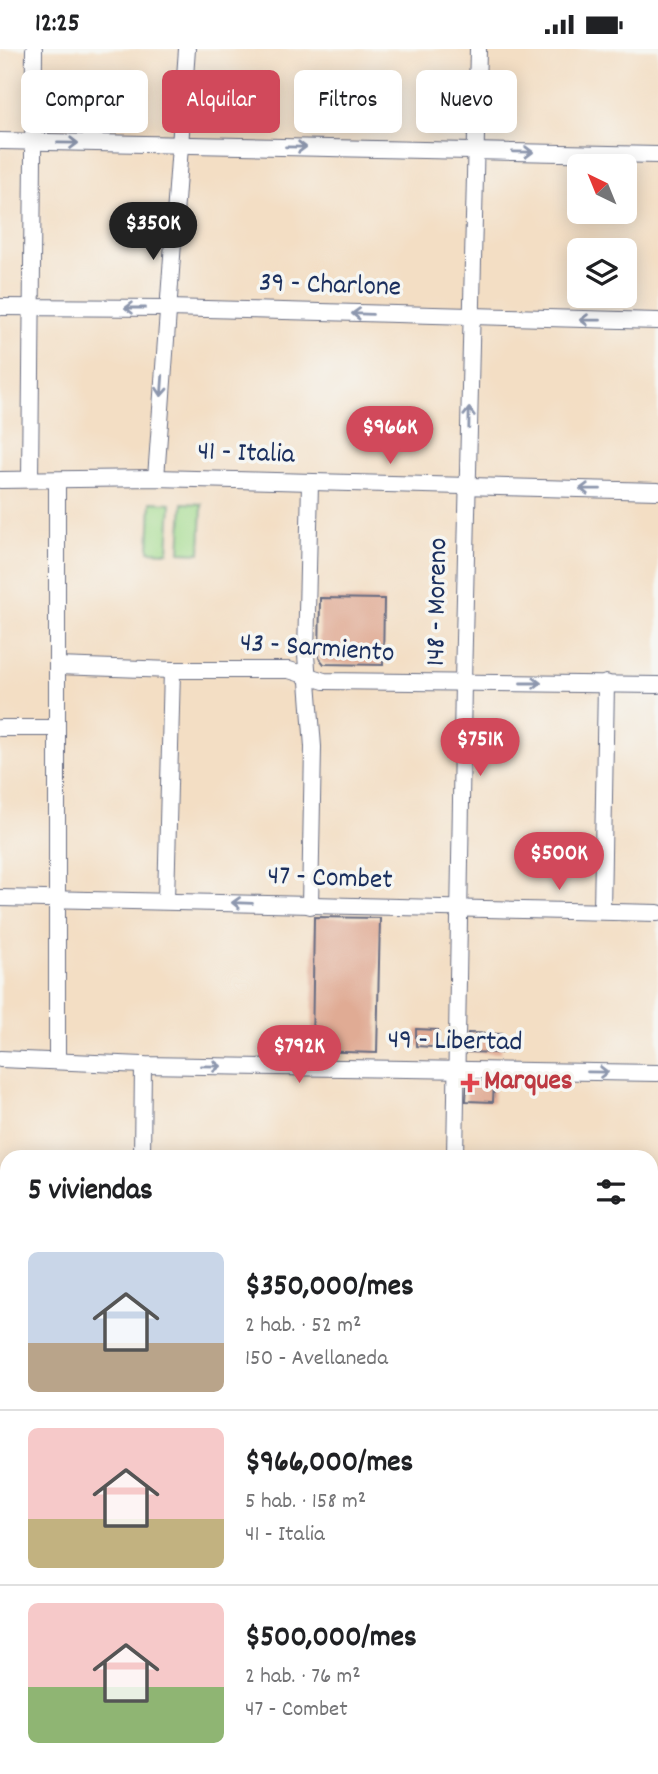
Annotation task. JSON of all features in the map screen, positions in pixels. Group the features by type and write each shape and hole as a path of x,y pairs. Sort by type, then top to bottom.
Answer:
{"street":[{"path":"30,479 34,49"},
{"path":"156,478 187,49"},
{"name":"148 - Moreno","path":"455,1150 478,49"},
{"path":"0,141 658,155"},
{"name":"39 - Charlone","path":"0,307 168,308 658,321"},
{"name":"41 - Italia","path":"0,480 156,478 658,491"},
{"path":"57,480 57,1061"},
{"path":"310,483 306,655 313,747 310,906"},
{"name":"43 - Sarmiento","path":"57,666 289,670 324,681 658,685"},
{"path":"166,900 172,670"},
{"path":"602,911 606,683"},
{"path":"0,729 57,728"},
{"name":"47 - Combet","path":"0,898 658,913"},
{"name":"49 - Libertad","path":"0,1059 143,1065 658,1073"},
{"path":"142,1150 143,1065"}],"green space":[{"path":"151,502 171,503 168,552 149,551"},
{"path":"183,503 202,504 200,553 180,552"}],"building":[{"path":"320,598 384,599 383,665 324,664 319,658"},
{"path":"314,917 380,918 377,1053 312,1051"},
{"path":"416,1029 438,1030 439,1041 432,1047 416,1046"},
{"path":"468,1033 502,1034 501,1053 467,1052"},
{"path":"467,1081 494,1081 493,1102 466,1101"}],"place":[{"name":"Marques","path":"470,1083"}]}
